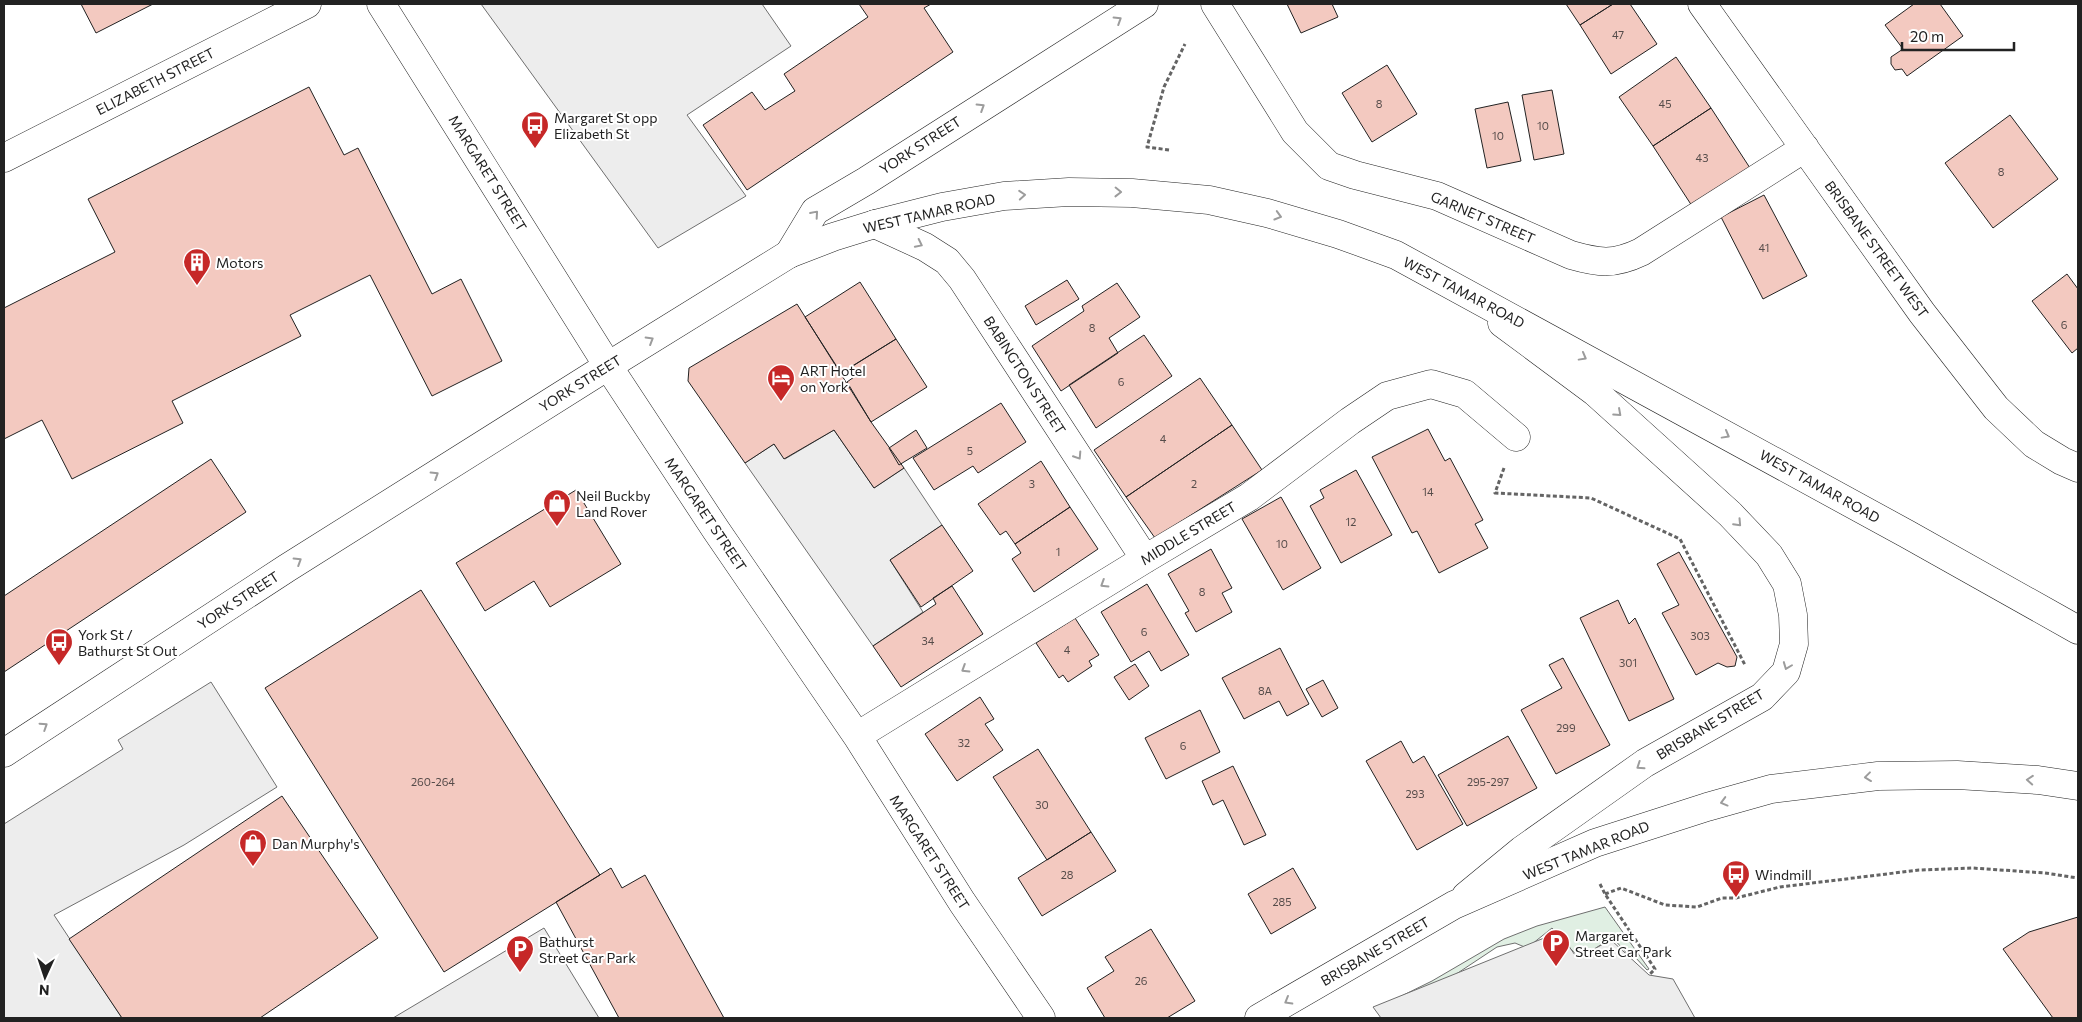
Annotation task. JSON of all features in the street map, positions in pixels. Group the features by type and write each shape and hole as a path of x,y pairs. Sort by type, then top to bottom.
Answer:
{"main road":[{"name":"ELIZABETH STREET","path":"4,158 307,4"},
{"name":"MARGARET STREET","path":"381,4 608,366 857,736 962,902 1042,1018"},
{"name":"YORK STREET","path":"4,753 287,568 789,254 815,210 866,180 1144,4"},
{"name":"GARNET STREET","path":"1214,4 1295,132 1329,166 1355,175 1437,196 1571,254 1590,260 1609,263 1627,259 1641,252 1805,148"},
{"name":"BRISBANE STREET WEST","path":"1702,4 1922,313 1996,408 2034,444 2062,461 2078,468"},
{"name":"WEST TAMAR ROAD","path":"789,254 875,224 942,207 1004,196 1069,192 1132,192 1208,200 1268,213 1338,234 1396,255 1907,534 2078,630"},
{"name":"BABINGTON STREET","path":"875,224 925,247 946,262 962,279 1145,559"},
{"name":"BRISBANE STREET","path":"1259,1018 1454,906 1522,850 1645,763 1762,696 1786,672 1794,644 1793,614 1787,584 1768,555 1730,514 1595,392 1455,288"},
{"name":"MIDDLE STREET","path":"857,736 1249,497 1350,421 1387,396 1431,384 1465,394 1516,436"},
{"name":"WEST TAMAR ROAD","path":"1454,906 1596,843 1650,824 1771,789 1878,776 1957,775 2038,780 2078,786"}],"path":[{"path":"1169,150 1147,148 1164,87 1185,44"},
{"path":"1516,436 1495,493 1591,498 1680,539 1762,696"},
{"path":"1605,894 1620,888 1665,905 1697,907 1722,898 1736,898 1780,887 1919,870 1972,868 2045,873 2078,878"},
{"path":"1600,884 1655,970 1649,975"}],"green space":[{"path":"1605,907 1649,969 1647,970 1635,957 1631,958 1612,937 1580,959 1552,928 1527,948 1515,943 1497,947 1423,996 1377,1008 1432,981 1504,939 1537,926"}],"shaded area":[{"path":"481,4 762,4 791,46 687,115 746,196 658,248"},
{"path":"834,430 874,488 904,468 942,525 890,560 923,612 873,646 745,463 774,444 785,459"},
{"path":"211,682 277,787 184,845 54,915 122,1018 4,1018 4,824 123,749 118,740"},
{"name":"Bathurst Street Car Park","path":"544,928 599,1018 393,1018"},
{"name":"Margaret Street Car Park","path":"1559,932 1577,958 1611,940 1649,975 1673,979 1695,1018 1381,1018 1373,1007"}],"building":[{"path":"81,4 153,4 96,33"},
{"path":"859,4 931,4 924,8 953,52 747,190 703,125 752,92 765,110 795,91 784,74 868,17"},
{"path":"1287,4 1332,4 1338,17 1301,33"},
{"path":"1566,4 1613,4 1580,25"},
{"path":"1613,4 1630,4 1657,44 1611,74 1580,25"},
{"path":"1914,4 1940,4 1963,36 1907,76 1902,69 1895,70 1891,64 1891,57 1903,49 1885,25"},
{"path":"1676,57 1711,108 1653,146 1619,97"},
{"path":"1387,65 1417,114 1372,142 1342,93"},
{"name":"Motors","path":"309,87 344,155 358,148 432,294 461,279 502,361 432,396 370,275 290,315 301,336 172,401 183,423 72,479 42,420 4,439 4,308 115,252 88,199"},
{"path":"1552,90 1564,154 1534,160 1522,95"},
{"path":"1508,102 1521,161 1487,168 1475,109"},
{"path":"1711,108 1750,168 1692,206 1653,146"},
{"path":"2010,115 2058,179 1993,228 1945,163"},
{"path":"1764,195 1807,276 1763,299 1721,217"},
{"path":"2067,274 2078,289 2078,348 2072,353 2032,301"},
{"path":"1067,280 1079,299 1036,325 1025,306"},
{"path":"860,282 896,339 841,373 805,317"},
{"path":"1117,283 1140,317 1109,338 1118,353 1061,391 1032,346 1084,311 1082,306"},
{"name":"ART Hotel on York","path":"797,304 871,422 904,468 874,488 834,430 784,459 774,444 745,463 688,381 689,368"},
{"path":"1144,335 1172,376 1096,428 1069,385"},
{"path":"896,339 927,387 871,422 847,382 854,377 848,369"},
{"path":"1200,378 1232,425 1126,497 1094,450"},
{"path":"1001,403 1026,442 978,473 973,466 934,490 913,458"},
{"path":"1232,425 1262,470 1155,538 1126,497"},
{"path":"1428,429 1445,461 1450,458 1483,520 1475,524 1488,548 1439,573 1417,531 1412,533 1372,457"},
{"path":"916,430 927,448 899,465 889,448"},
{"path":"211,459 246,512 4,672 4,596"},
{"path":"1041,461 1070,507 1015,544 1006,531 1000,535 978,504"},
{"path":"1356,470 1392,535 1341,563 1310,506 1324,498 1320,490"},
{"name":"Neil Buckby Land Rover","path":"576,490 621,564 550,607 534,581 485,611 456,563"},
{"path":"1281,497 1321,568 1283,590 1242,519"},
{"path":"1070,507 1098,549 1034,592 1012,559 1021,553 1015,544"},
{"path":"942,525 973,571 921,607 890,560"},
{"path":"1211,549 1232,588 1222,593 1232,612 1196,632 1185,613 1189,611 1168,574"},
{"path":"1679,552 1737,657 1735,666 1727,667 1718,663 1696,675 1662,613 1679,605 1657,564"},
{"path":"1147,584 1189,655 1161,671 1149,651 1131,662 1101,612"},
{"path":"952,586 983,634 901,687 873,646 936,604 933,598"},
{"path":"421,590 600,875 444,972 265,688"},
{"path":"1618,600 1629,624 1635,618 1674,699 1629,721 1580,618"},
{"path":"1075,618 1099,655 1089,661 1092,666 1068,682 1063,675 1059,678 1036,643"},
{"path":"1280,648 1309,704 1287,716 1279,701 1244,719 1222,678"},
{"path":"1563,658 1610,745 1556,774 1521,710 1562,688 1549,665"},
{"path":"1135,664 1149,686 1129,700 1114,677"},
{"path":"1323,680 1338,708 1322,717 1306,689"},
{"path":"980,697 994,719 985,724 1003,750 957,781 925,734"},
{"path":"1200,710 1220,752 1166,779 1145,738"},
{"path":"1508,736 1537,788 1467,826 1438,775"},
{"path":"1401,741 1413,763 1424,756 1463,824 1417,850 1366,761"},
{"path":"1038,749 1091,832 1047,860 993,777"},
{"path":"1233,766 1266,835 1244,845 1223,800 1213,805 1202,781"},
{"name":"Dan Murphy's","path":"282,796 378,938 260,1018 122,1018 69,939"},
{"path":"1091,832 1116,871 1042,916 1018,878"},
{"path":"611,868 622,888 645,875 724,1018 619,1018 556,902"},
{"path":"1293,868 1316,908 1271,934 1248,894"},
{"path":"2078,917 2078,1018 2053,1018 2003,949 2029,932"},
{"path":"1151,929 1195,1001 1167,1018 1105,1018 1087,988 1114,971 1105,957"}],"place":[{"name":"Margaret St opp Elizabeth St","path":"535,149"},
{"name":"Motors","path":"197,286"},
{"name":"ART Hotel on York","path":"781,402"},
{"name":"Neil Buckby Land Rover","path":"557,527"},
{"name":"York St / Bathurst St Out","path":"59,666"},
{"name":"Dan Murphy's","path":"253,867"},
{"name":"Windmill","path":"1736,898"},
{"name":"Margaret Street Car Park","path":"1556,967"},
{"name":"Bathurst Street Car Park","path":"520,973"}]}
